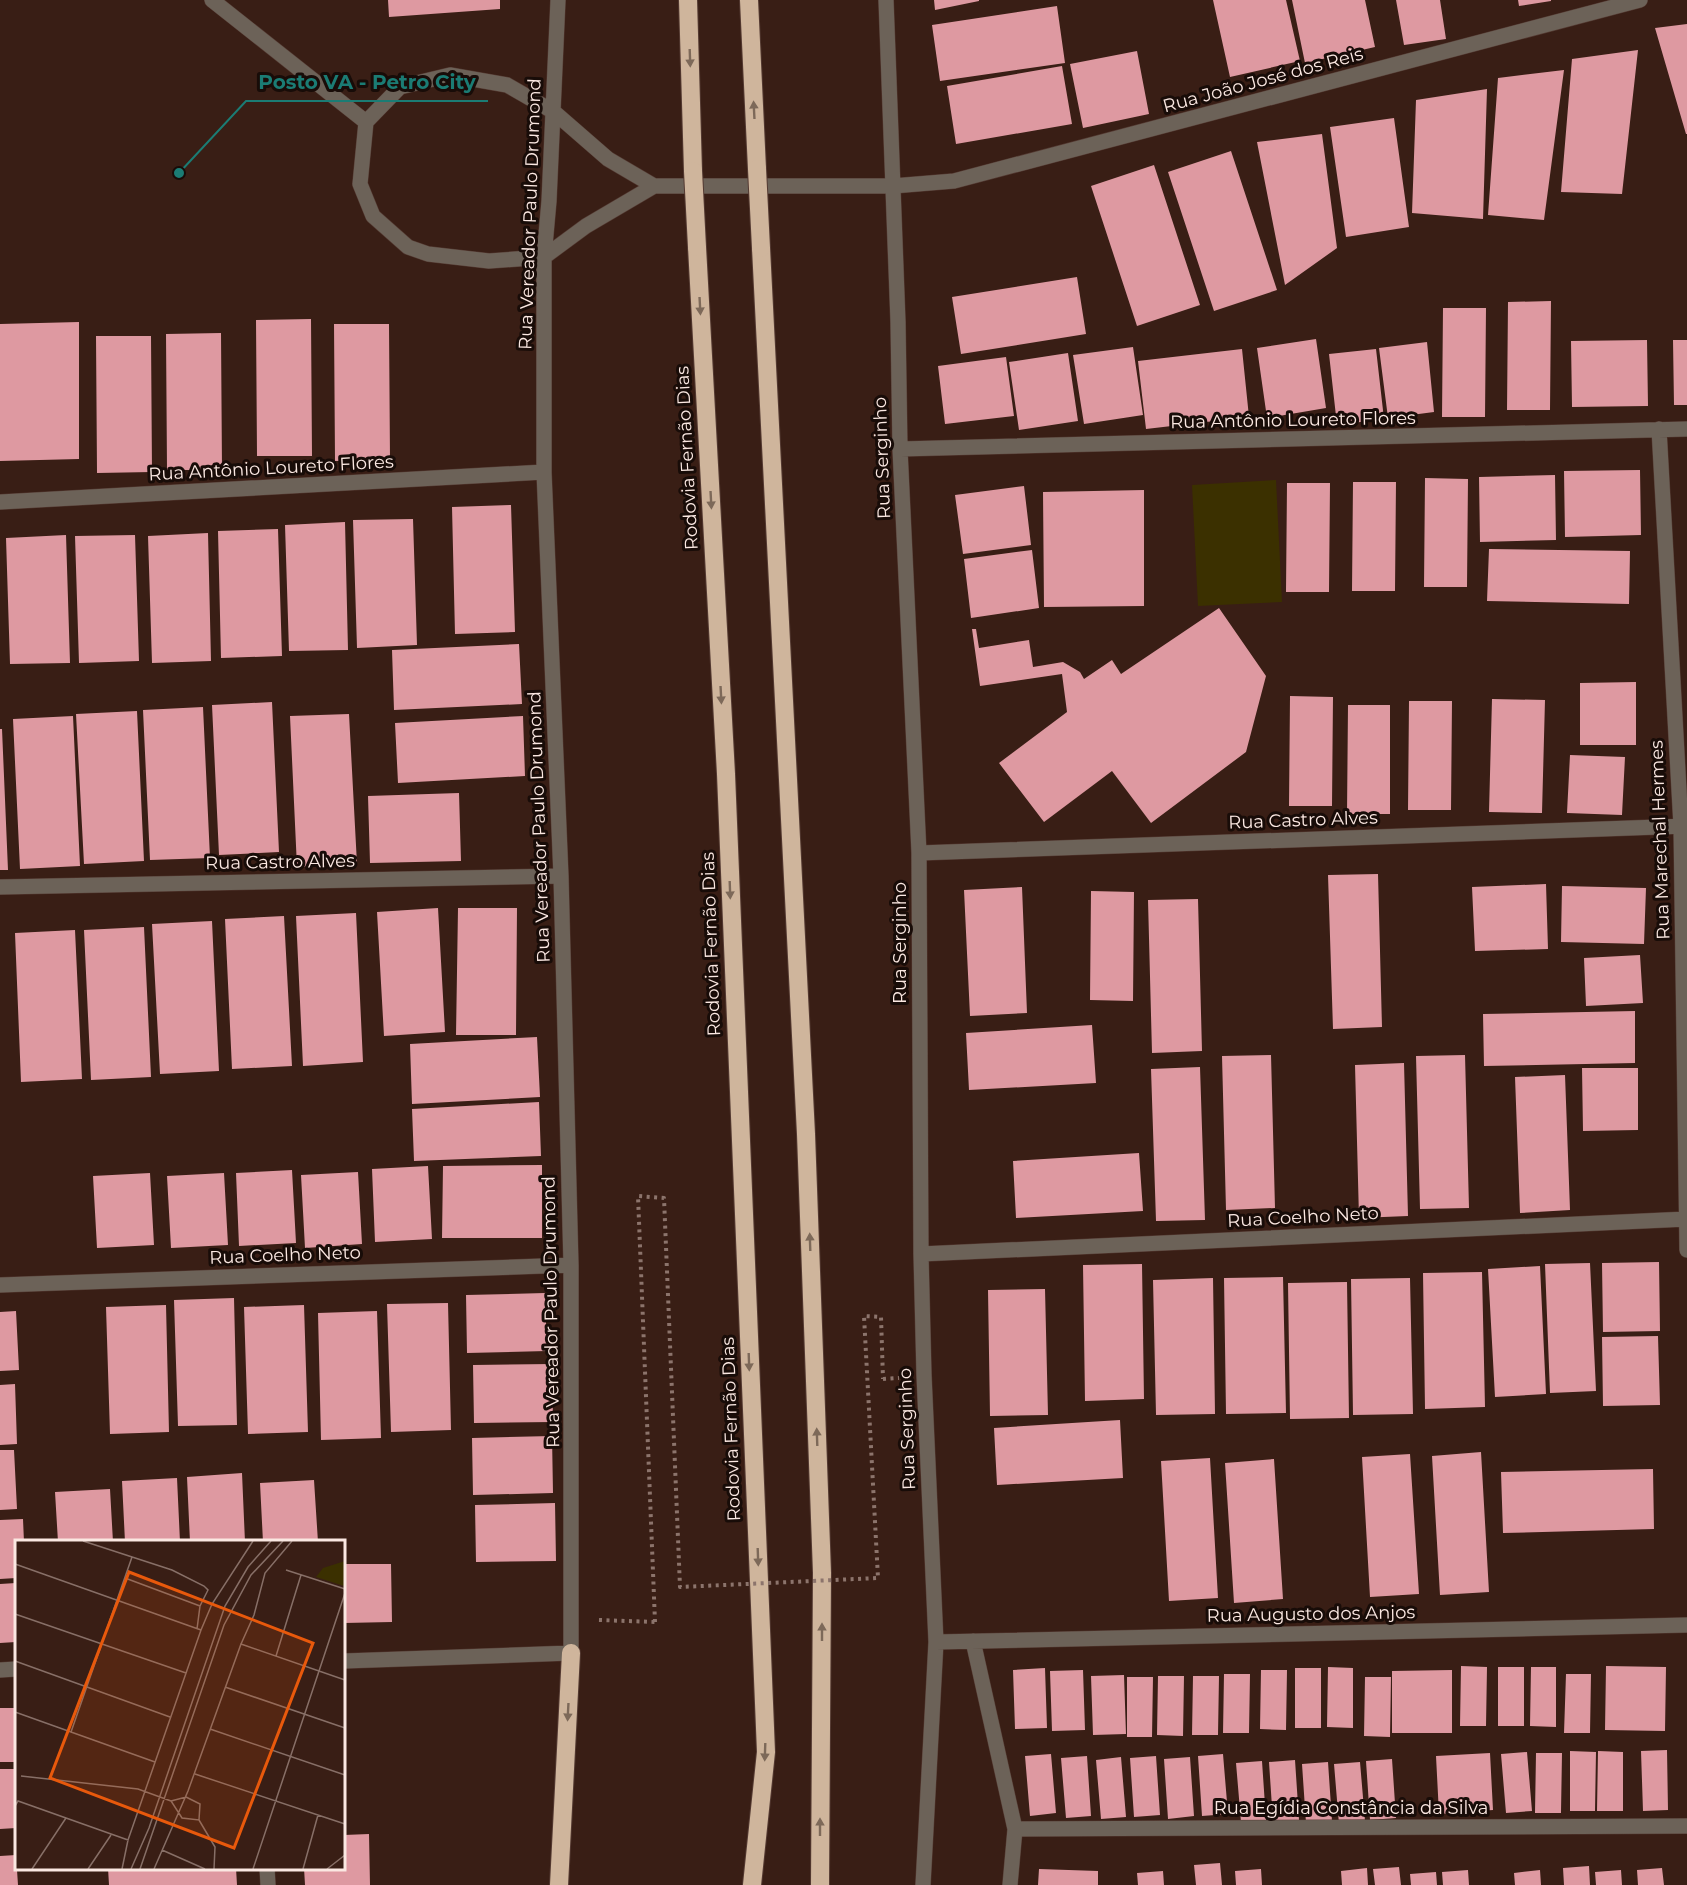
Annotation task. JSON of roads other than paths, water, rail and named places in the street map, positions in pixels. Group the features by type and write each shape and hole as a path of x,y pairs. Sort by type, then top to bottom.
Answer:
{"highway":[{"name":"Rodovia Fernão Dias","path":"688,0 693,171 726,786 766,1752 752,1885"},
{"path":"749,0 806,1134 822,1573 820,1885"},
{"path":"559,1885 571,1653"}],"street":[{"path":"212,0 366,122"},
{"name":"Rua Vereador Paulo Drumond","path":"558,0 554,112 544,257 544,472 561,876 571,1265 571,1653"},
{"name":"Rua Serginho","path":"886,0 900,449 920,854 921,1254 936,1642 923,1885"},
{"name":"Rua João José dos Reis","path":"654,186 893,186 954,181 1640,0"},
{"path":"450,75 507,85 554,112 608,159 654,186 585,226 544,257 489,261 428,254 408,247 373,216 360,184 366,122 400,87 450,75"},
{"name":"Rua Marechal Hermes","path":"1659,429 1684,826 1687,1250"},
{"name":"Rua Antônio Loureto Flores","path":"900,449 1687,429"},
{"name":"Rua Antônio Loureto Flores","path":"0,502 544,472"},
{"name":"Rua Castro Alves","path":"920,854 1684,826"},
{"name":"Rua Castro Alves","path":"0,887 561,876"},
{"name":"Rua Coelho Neto","path":"921,1254 1686,1220"},
{"name":"Rua Coelho Neto","path":"0,1285 571,1265"},
{"name":"Rua Augusto dos Anjos","path":"936,1642 1687,1625"},
{"path":"973,1641 1015,1829 1010,1885"},
{"path":"345,1661 571,1653"},
{"path":"0,1670 15,1669"},
{"name":"Rua Egídia Constância da Silva","path":"1015,1829 1687,1826"},
{"path":"267,1870 268,1885"}],"place":[{"name":"Posto VA - Petro City","path":"179,173"}]}
